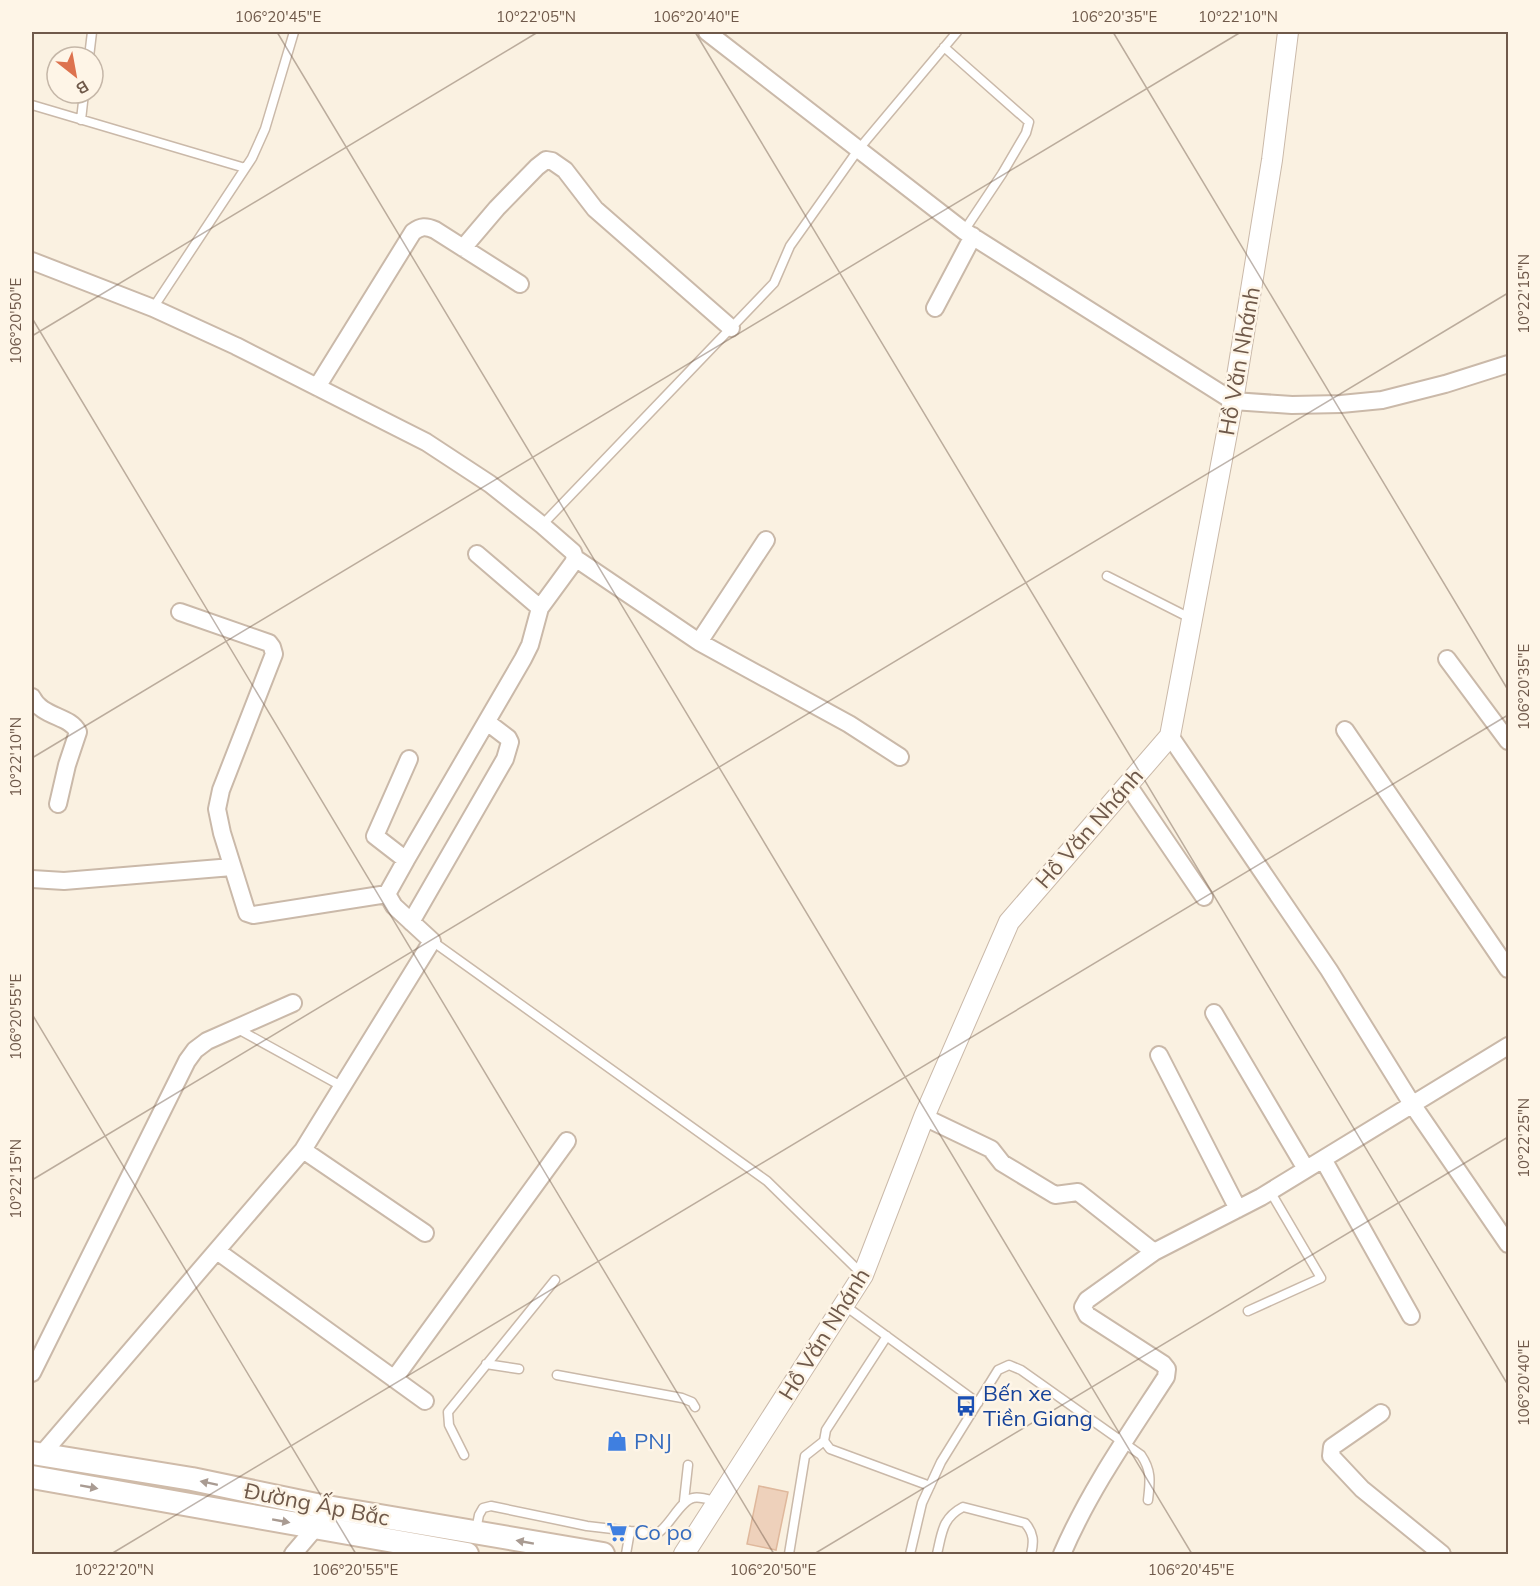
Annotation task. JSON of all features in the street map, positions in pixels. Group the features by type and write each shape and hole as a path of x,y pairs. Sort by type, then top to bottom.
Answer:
{"main road":[{"name":"Đường Ấp Bắc","path":"37,1454 192,1479 321,1506 603,1554"},
{"name":"Đường Ấp Bắc","path":"32,1477 467,1554"}],"street":[{"path":"707,32 969,233 1233,401 1292,405 1382,400 1509,364"},
{"name":"Hồ Văn Nhánh","path":"684,1554 863,1275 924,1117 1009,922 1170,736 1233,401 1272,160 1288,32"},
{"path":"463,248 497,208 537,167 546,160 552,161 573,180 595,209 730,328"},
{"path":"317,387 413,232 419,227 427,227 520,284"},
{"path":"935,308 969,233"},
{"path":"32,261 153,308 236,346 426,442 490,484 542,525 573,552 575,558 699,642 849,724 900,757"},
{"path":"699,642 766,540"},
{"path":"477,554 540,608"},
{"path":"387,894 523,659 530,645 540,608 575,558"},
{"path":"180,612 269,643 274,654 221,790 217,809 244,909 247,913 254,915 387,894"},
{"path":"1447,659 1509,741"},
{"path":"32,698 41,710 72,725 78,732 58,804"},
{"path":"411,922 505,759 510,742 487,722"},
{"path":"1345,730 1509,969"},
{"path":"1170,736 1329,970 1413,1104 1509,1244"},
{"path":"406,860 375,836 409,759"},
{"path":"1128,785 1204,897"},
{"path":"32,879 64,881 232,867"},
{"path":"37,1454 303,1150 343,1087 432,941 394,906 387,894"},
{"path":"32,1373 195,1050 207,1041 293,1003"},
{"path":"1214,1013 1306,1169"},
{"path":"1062,1554 1074,1526 1124,1441 1166,1377 1167,1369 1163,1364 1087,1316 1083,1307 1087,1300 1154,1252 1270,1191 1509,1046"},
{"path":"1160,1055 1238,1209"},
{"path":"924,1117 991,1149 1002,1163 1055,1195 1078,1192 1154,1252"},
{"path":"394,1379 567,1141"},
{"path":"303,1150 425,1233"},
{"path":"1323,1159 1411,1316"},
{"path":"217,1251 425,1401"},
{"path":"1381,1413 1332,1447 1331,1456 1362,1489 1442,1554"},
{"path":"293,1554 316,1527"}],"lane":[{"path":"153,308 245,168 265,129 294,32"},
{"path":"542,525 774,283 790,246 858,150 957,32"},
{"path":"944,47 1029,122 1026,133 969,233"},
{"path":"32,105 245,168"},
{"path":"81,120 83,105"},
{"path":"1107,576 1192,619"},
{"path":"432,941 767,1181 863,1275"},
{"path":"236,1028 343,1087"},
{"path":"1248,1311 1321,1278 1270,1191"},
{"path":"464,1455 449,1425 448,1412 555,1280"},
{"path":"844,1305 978,1403"},
{"path":"789,1554 805,1456 824,1441 826,1430 887,1336"},
{"path":"486,1364 519,1369"},
{"path":"910,1554 922,1503 941,1462 998,1370 1009,1365 1021,1370 1141,1455 1151,1476 1148,1500"},
{"path":"557,1375 682,1398 692,1402 695,1407"},
{"path":"824,1441 830,1449 930,1486"},
{"path":"684,1502 688,1465"},
{"path":"476,1533 483,1504 587,1526 658,1533 666,1528 684,1502 693,1497 718,1502"},
{"path":"937,1554 945,1521 953,1512 963,1507 1025,1523 1031,1530 1034,1543 1031,1554"},
{"path":"626,1554 630,1531"}],"building":[{"path":"759,1486 788,1492 776,1550 747,1544"}],"place":[{"name":"Bến xe Tiền Giang","path":"966,1406"},
{"name":"PNJ","path":"617,1441"},
{"name":"Co po","path":"617,1532"}]}
